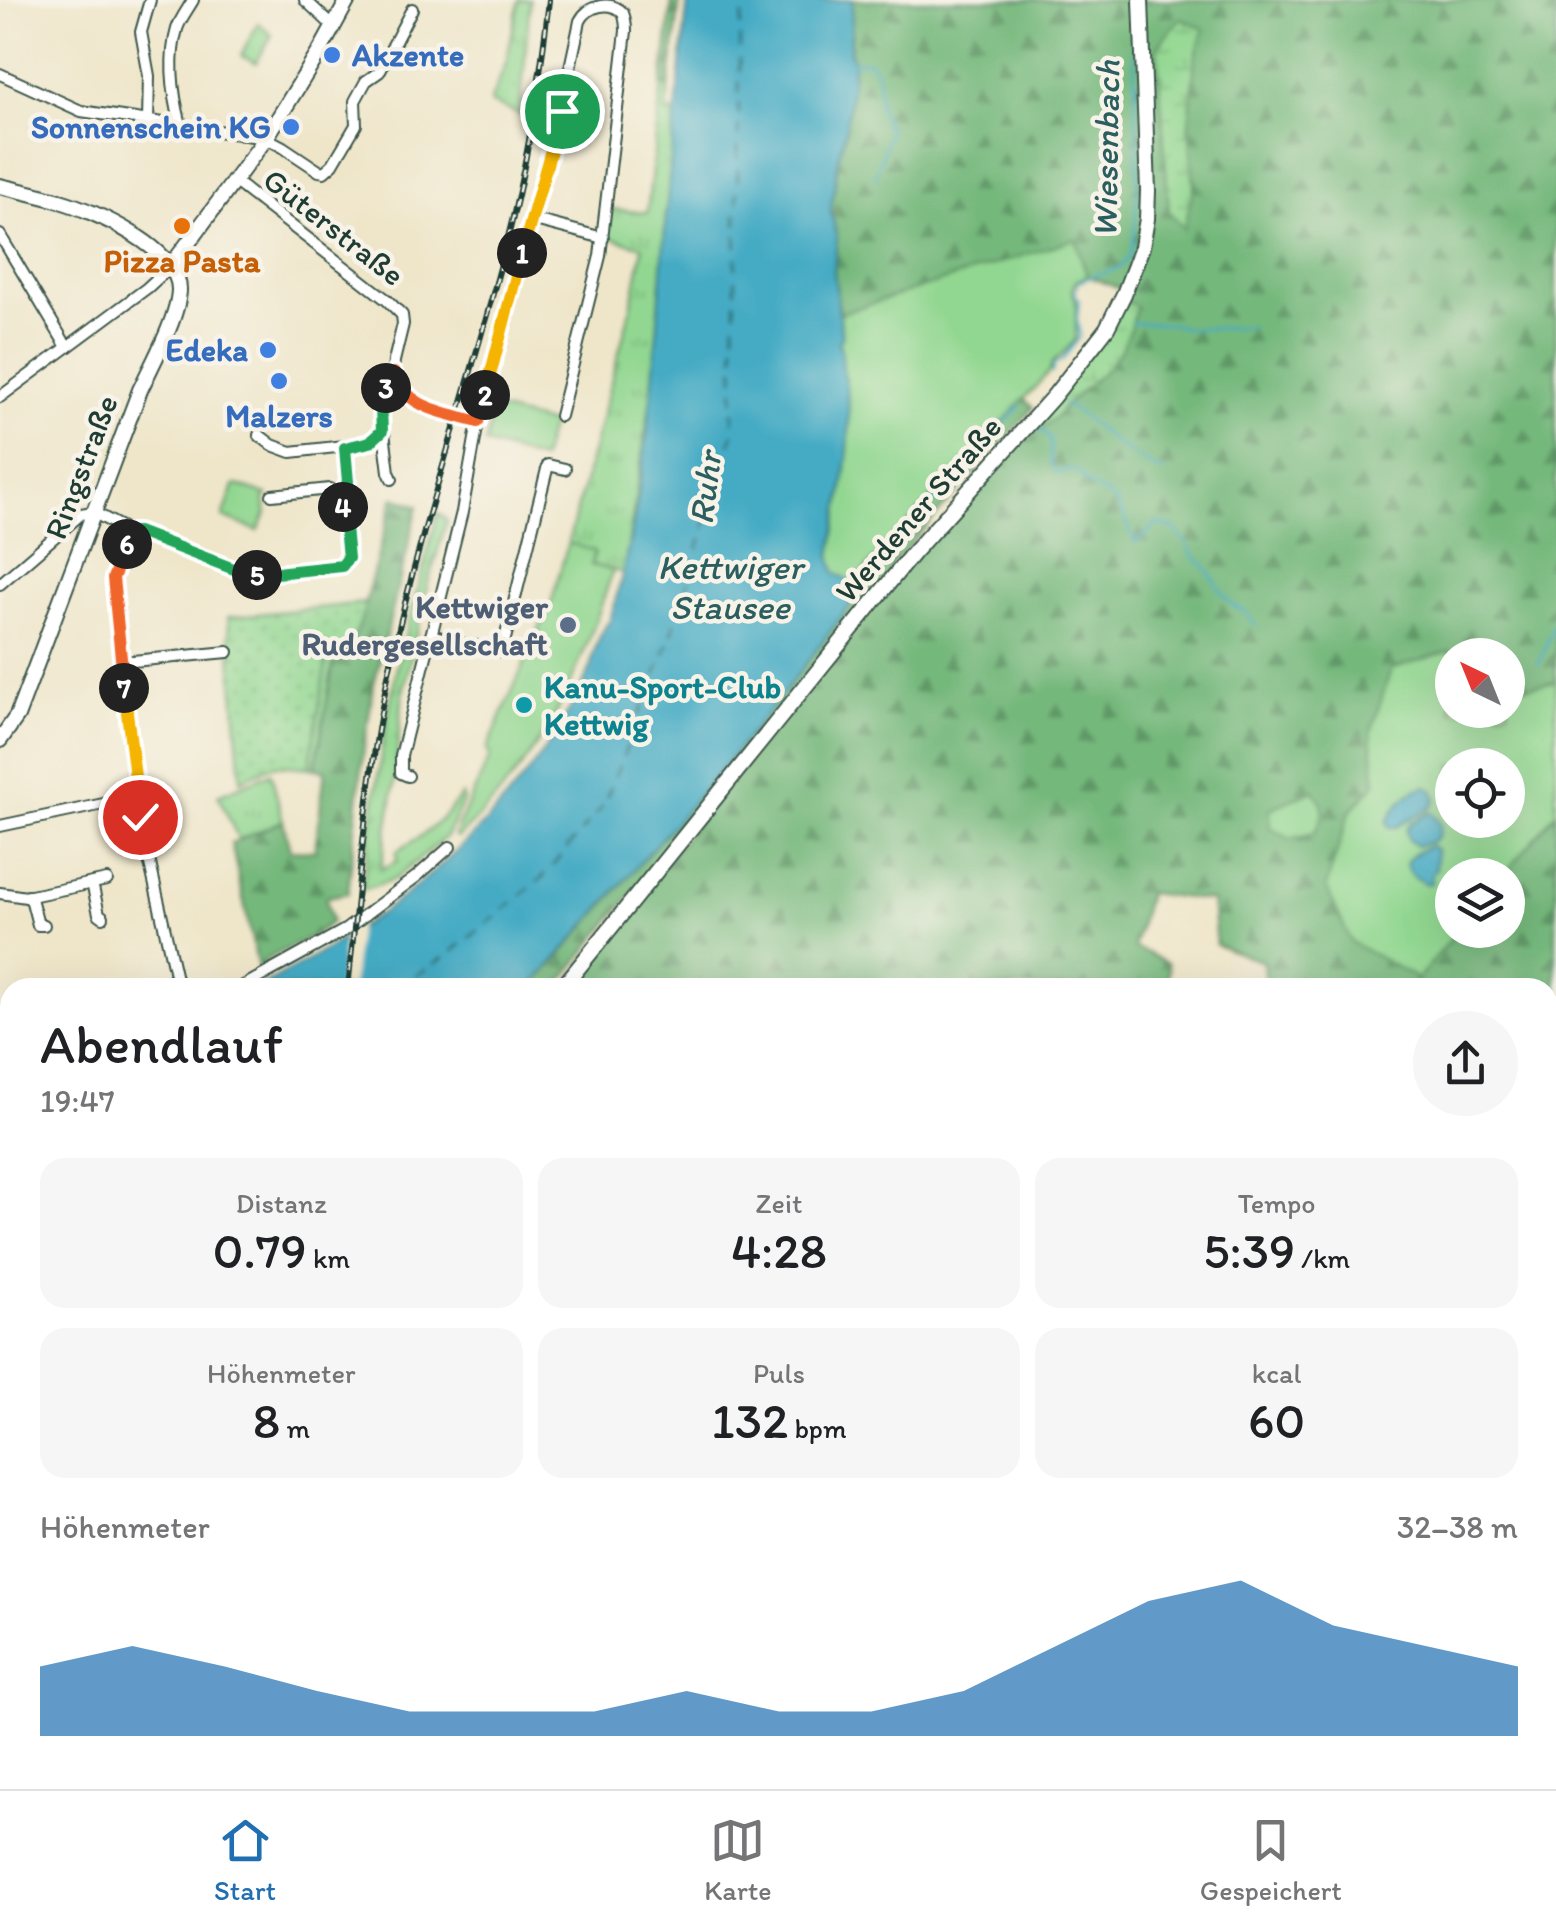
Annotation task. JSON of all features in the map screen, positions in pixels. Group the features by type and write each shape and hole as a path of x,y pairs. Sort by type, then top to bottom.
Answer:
{"main road":[{"path":"0,186 97,214 154,248 171,266 266,138 348,0"},
{"name":"Werdener Straße","path":"570,978 912,553 1052,396 1106,328 1131,278 1147,220 1141,0"},
{"name":"Ringstraße","path":"0,740 17,716 178,300 178,283 171,266"}],"street":[{"path":"148,121 149,76 141,32 150,0"},
{"path":"181,125 174,101 172,54 178,26 193,0"},
{"path":"305,0 334,27"},
{"path":"408,776 400,774 401,756 462,512 478,422 553,147 580,21 590,7 604,3 614,5 625,17 626,31 603,238 560,416"},
{"path":"0,74 82,111 266,138 319,172 328,170 356,125 355,101 366,80 379,72 412,10"},
{"name":"Güterstraße","path":"234,181 402,315 404,324 394,373 381,408 392,479"},
{"path":"532,219 603,238"},
{"path":"0,235 67,347"},
{"path":"0,397 171,266"},
{"path":"394,373 402,391 417,403 478,422"},
{"path":"260,435 272,446 290,452 345,448 370,442 382,431"},
{"path":"0,584 73,519 93,512 130,532 252,576 342,566 348,558 341,495 348,482 345,448"},
{"path":"431,635 502,651 548,465 564,469"},
{"path":"272,496 330,490 341,495"},
{"path":"130,532 113,578 136,797 176,978"},
{"path":"122,662 228,652"},
{"path":"0,826 113,802"},
{"path":"258,978 345,930 450,847"},
{"path":"0,893 28,896 108,880"},
{"path":"92,883 103,917"},
{"path":"28,896 38,925 44,926"}],"green space":[{"path":"519,0 530,0 520,115 490,102 506,63"},
{"path":"672,0 680,0 669,88 662,84"},
{"path":"853,0 1556,0 1556,682 1525,687 1525,638 1435,638 1435,666 1371,732 1376,783 1349,813 1418,978 1264,978 1263,962 1216,945 1212,901 1148,893 1134,947 1168,963 1169,978 572,978 898,574 1073,377 1123,290 1087,276 1075,240 839,314 834,271 837,239 831,210 846,129"},
{"path":"1181,18 1204,29 1195,58 1189,125 1194,186 1184,229 1169,211 1157,47"},
{"path":"258,23 272,35 256,63 241,56"},
{"path":"662,84 669,88 667,111 675,113 654,378 624,573 591,565 568,543 631,307 643,247 608,237 611,209 647,213"},
{"path":"1075,239 1087,276 1076,281 1072,289 1076,301 1076,340 852,583 835,572 831,555 848,439 839,314"},
{"path":"1128,302 1137,307 1124,344 1111,364 1032,440 1023,436"},
{"path":"1024,399 1033,408 892,565 564,978 541,978 783,694 857,596 852,583"},
{"path":"495,409 551,424 541,460 485,444"},
{"path":"234,486 267,495 267,513 258,531 223,517"},
{"path":"394,497 418,506 374,684 348,893 326,899 332,922 262,962 265,969 259,972 231,843 283,821 290,850 315,851 325,770 315,769 335,653 349,647 357,632"},
{"path":"438,513 447,520 403,692 381,869 397,861 397,851 433,827 462,795 464,800 446,837 395,879 362,890 398,662"},
{"path":"568,543 595,551 591,565 613,570 586,647 535,747 513,778 457,838 454,835 490,757 487,749 552,600"},
{"path":"366,603 350,642 328,653 309,768 275,765 241,780 228,617"},
{"path":"328,652 335,653 315,769 309,768"},
{"path":"1435,655 1435,728 1525,728 1525,687 1556,682 1556,812 1518,858 1435,858 1435,948 1443,948 1419,978 1351,942 1326,887 1349,813 1376,783 1371,732 1391,669"},
{"path":"271,773 283,821 239,840 218,795"},
{"path":"1313,790 1323,811 1314,833 1290,839 1270,827 1270,809"},
{"path":"1556,812 1556,978 1418,978 1443,948 1525,948 1525,858 1518,858"}],"water":[{"name":"Kettwiger Stausee","path":"688,0 853,0 850,53 854,62 831,210 837,239 834,271 842,338 838,341 847,393 849,440 831,555 835,572 854,584 857,596 719,772 540,978 275,978 359,928 452,855 531,769 591,667 610,620 634,520 654,367"},
{"path":"1426,786 1433,790 1433,806 1390,827 1387,822 1399,804"},
{"path":"1430,812 1435,817 1435,838 1416,846 1406,830"},
{"path":"1431,846 1436,849 1431,883 1426,884 1408,869 1408,860"}],"pier":[{"path":"359,923 353,978 340,978 344,933"}],"waterway":[{"name":"Wiesenbach","path":"1052,373 1054,364 1080,337 1079,301 1075,293 1078,283 1121,266 1132,245 1137,180 1131,0"},
{"path":"854,62 869,61 878,75 880,109 889,132 875,178"},
{"path":"1132,323 1172,324 1190,329 1251,327"},
{"path":"1064,404 1133,455 1164,472"},
{"path":"854,584 865,577 1020,406"},
{"path":"1038,429 1049,438 1050,460 1057,473 1072,468 1112,498 1135,542 1157,523 1174,529 1224,596 1246,612 1255,625"},
{"name":"Wiesenbach","path":"1539,665 1556,618"}],"ferry route":[{"path":"412,978 448,955 542,878 603,806 670,640 733,435 740,29 745,0"}],"railway":[{"path":"349,978 366,817 385,691 407,594 513,217 534,109 549,0"}],"place":[{"name":"Akzente","path":"332,55"},
{"name":"Sonnenschein KG","path":"291,127"},
{"name":"Pizza Pasta","path":"182,226"},
{"name":"Edeka","path":"268,350"},
{"name":"Malzers","path":"279,381"},
{"name":"Kettwiger Rudergesellschaft","path":"568,625"},
{"name":"Kanu-Sport-Club Kettwig","path":"524,705"}],"route":[{"path":"140,817 113,578 130,532 252,576 342,566 348,558 341,495 348,482 345,448 370,442 382,431 381,408 394,373 402,391 417,403 478,422 562,111"}],"water label":[{"name":"Ruhr","path":"705,488"}]}
